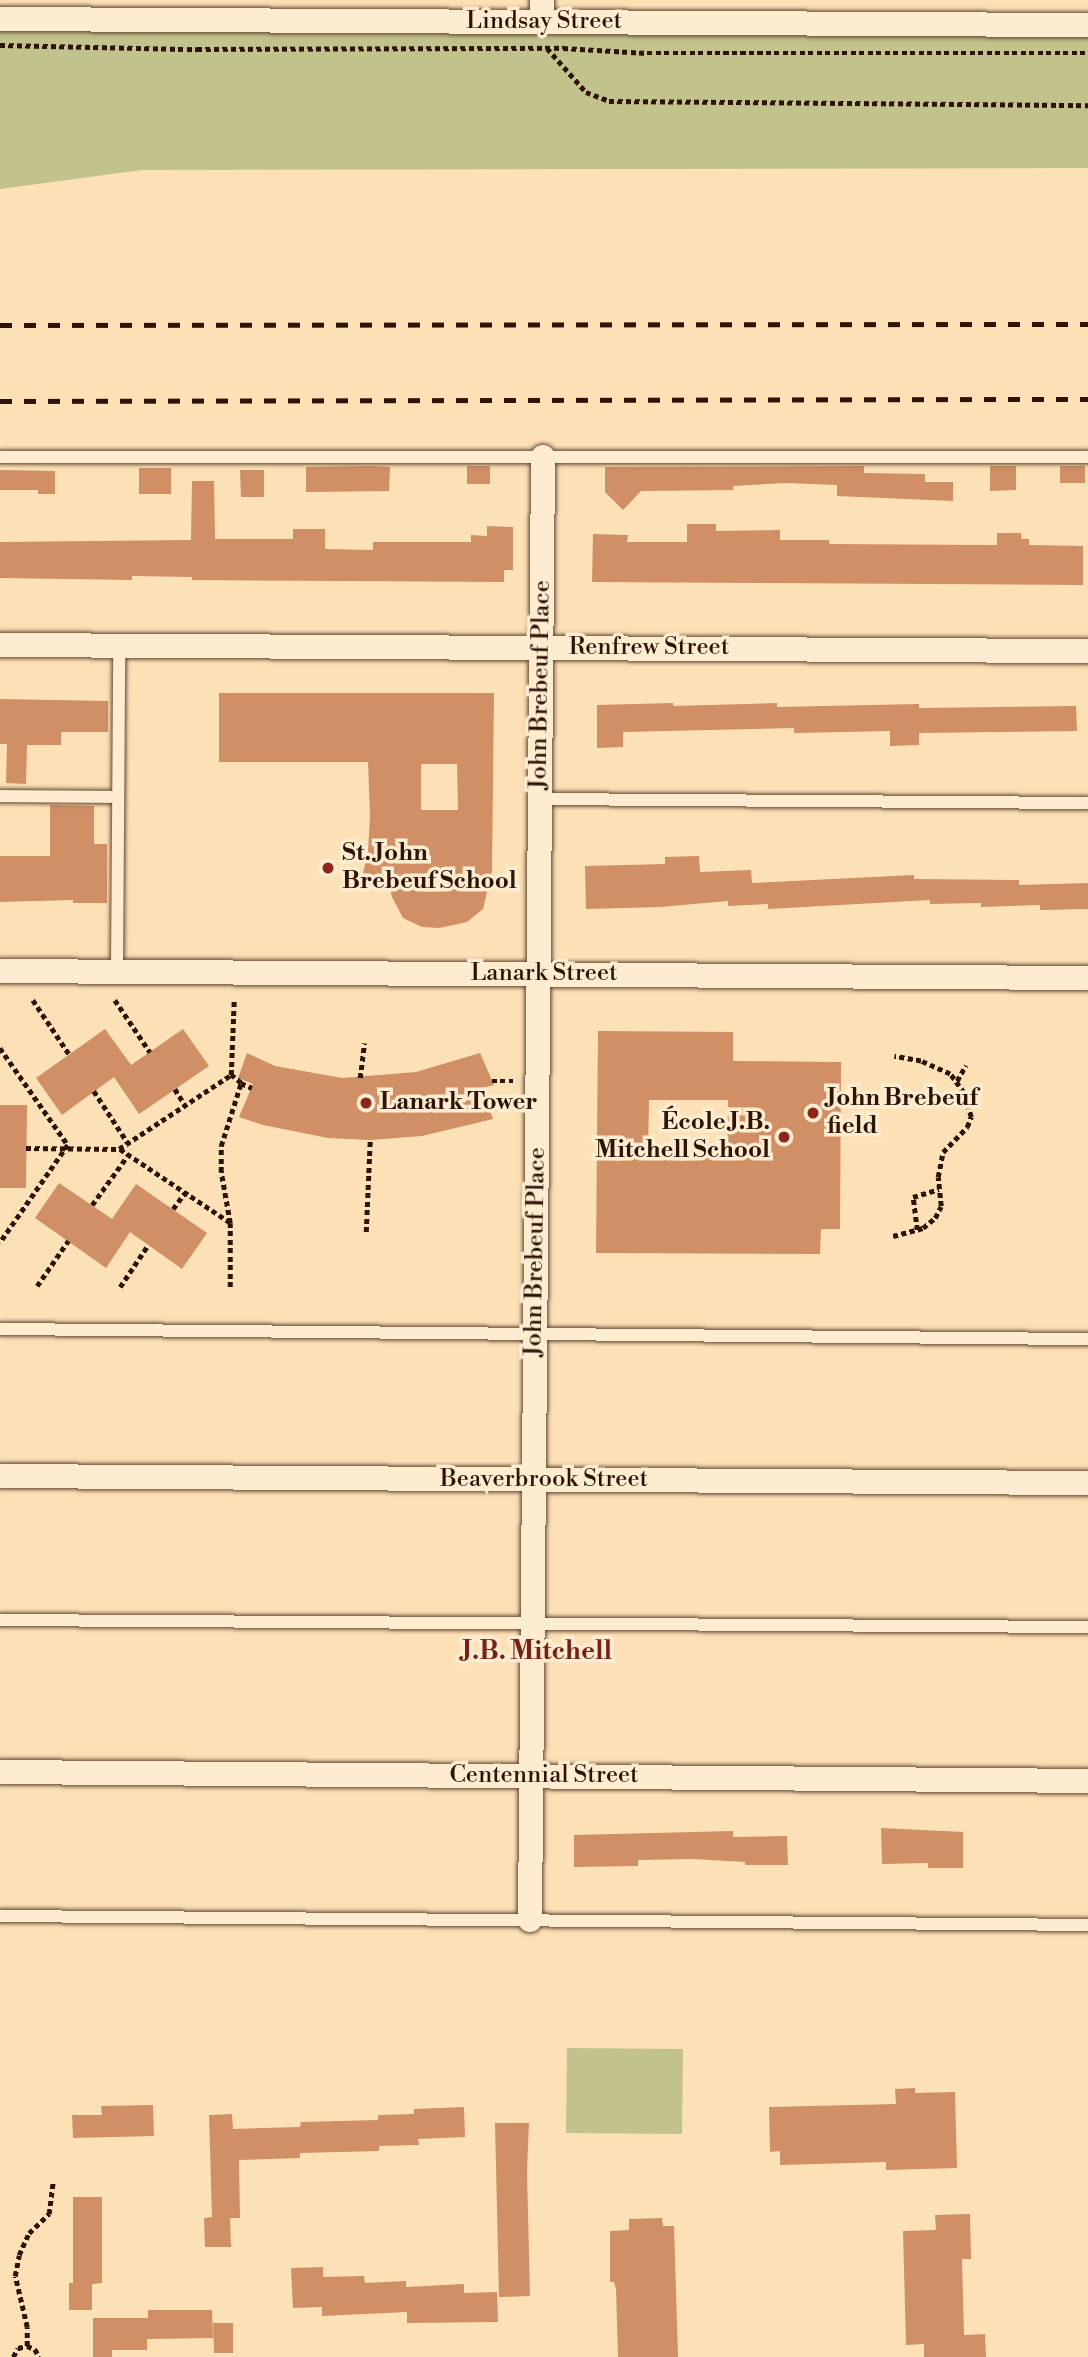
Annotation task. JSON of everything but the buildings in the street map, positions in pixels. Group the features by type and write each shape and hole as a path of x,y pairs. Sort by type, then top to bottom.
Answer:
{"street":[{"name":"Lindsay Street","path":"0,19 542,11 1088,25"},
{"name":"John Brebeuf Place","path":"530,1920 529,1776 544,457"},
{"name":"Renfrew Street","path":"0,645 1088,651"},
{"name":"Lanark Street","path":"0,971 1088,978"},
{"name":"Beaverbrook Street","path":"0,1476 1088,1483"},
{"name":"Centennial Street","path":"0,1772 1088,1781"}],"lane":[{"path":"0,457 1088,457"},
{"path":"117,971 118,646"},
{"path":"0,796 118,797"},
{"path":"540,799 1088,803"},
{"path":"0,1329 1088,1339"},
{"path":"0,1620 1088,1628"},
{"path":"0,1916 1088,1925"}],"path":[{"path":"542,11 546,48 586,92 609,102 1088,105"},
{"path":"0,45 197,49 546,48 647,53 1088,53"},
{"path":"33,1000 69,1054"},
{"path":"115,1000 150,1052"},
{"path":"231,1076 234,1001"},
{"path":"360,1078 364,1043"},
{"path":"0,1048 68,1145 0,1243"},
{"path":"893,1236 917,1230 935,1218 941,1206 939,1165 943,1152 967,1127 971,1117 957,1081 921,1061 894,1056"},
{"path":"957,1081 966,1065"},
{"path":"231,1076 251,1088"},
{"path":"119,1149 231,1076"},
{"path":"492,1081 513,1081"},
{"path":"230,1287 230,1223 221,1172 221,1146 241,1083"},
{"path":"175,1089 185,1105"},
{"path":"94,1091 128,1143"},
{"path":"366,1232 370,1140"},
{"path":"26,1148 119,1149 230,1223"},
{"path":"92,1205 128,1155"},
{"path":"917,1230 913,1197 939,1189"},
{"path":"173,1209 184,1194"},
{"path":"37,1286 68,1241"},
{"path":"120,1287 148,1245"},
{"path":"27,2346 27,2327 15,2276 19,2255 29,2233 48,2214 53,2182"},
{"path":"12,2357 18,2348 27,2346 35,2349 39,2357"}],"green space":[{"path":"0,20 1088,25 1088,168 142,170 0,189"},
{"path":"567,2048 683,2049 682,2134 566,2133"}],"railway":[{"path":"0,325 1088,324"},
{"path":"0,401 1088,399"}],"place":[{"name":"St. John Brebeuf School","path":"328,868"},
{"name":"Lanark Tower","path":"366,1103"},
{"name":"John Brebeuf field","path":"813,1113"},
{"name":"École J.B. Mitchell School","path":"784,1137"}],"district":[{"name":"J.B. Mitchell","path":"537,1652"}]}
